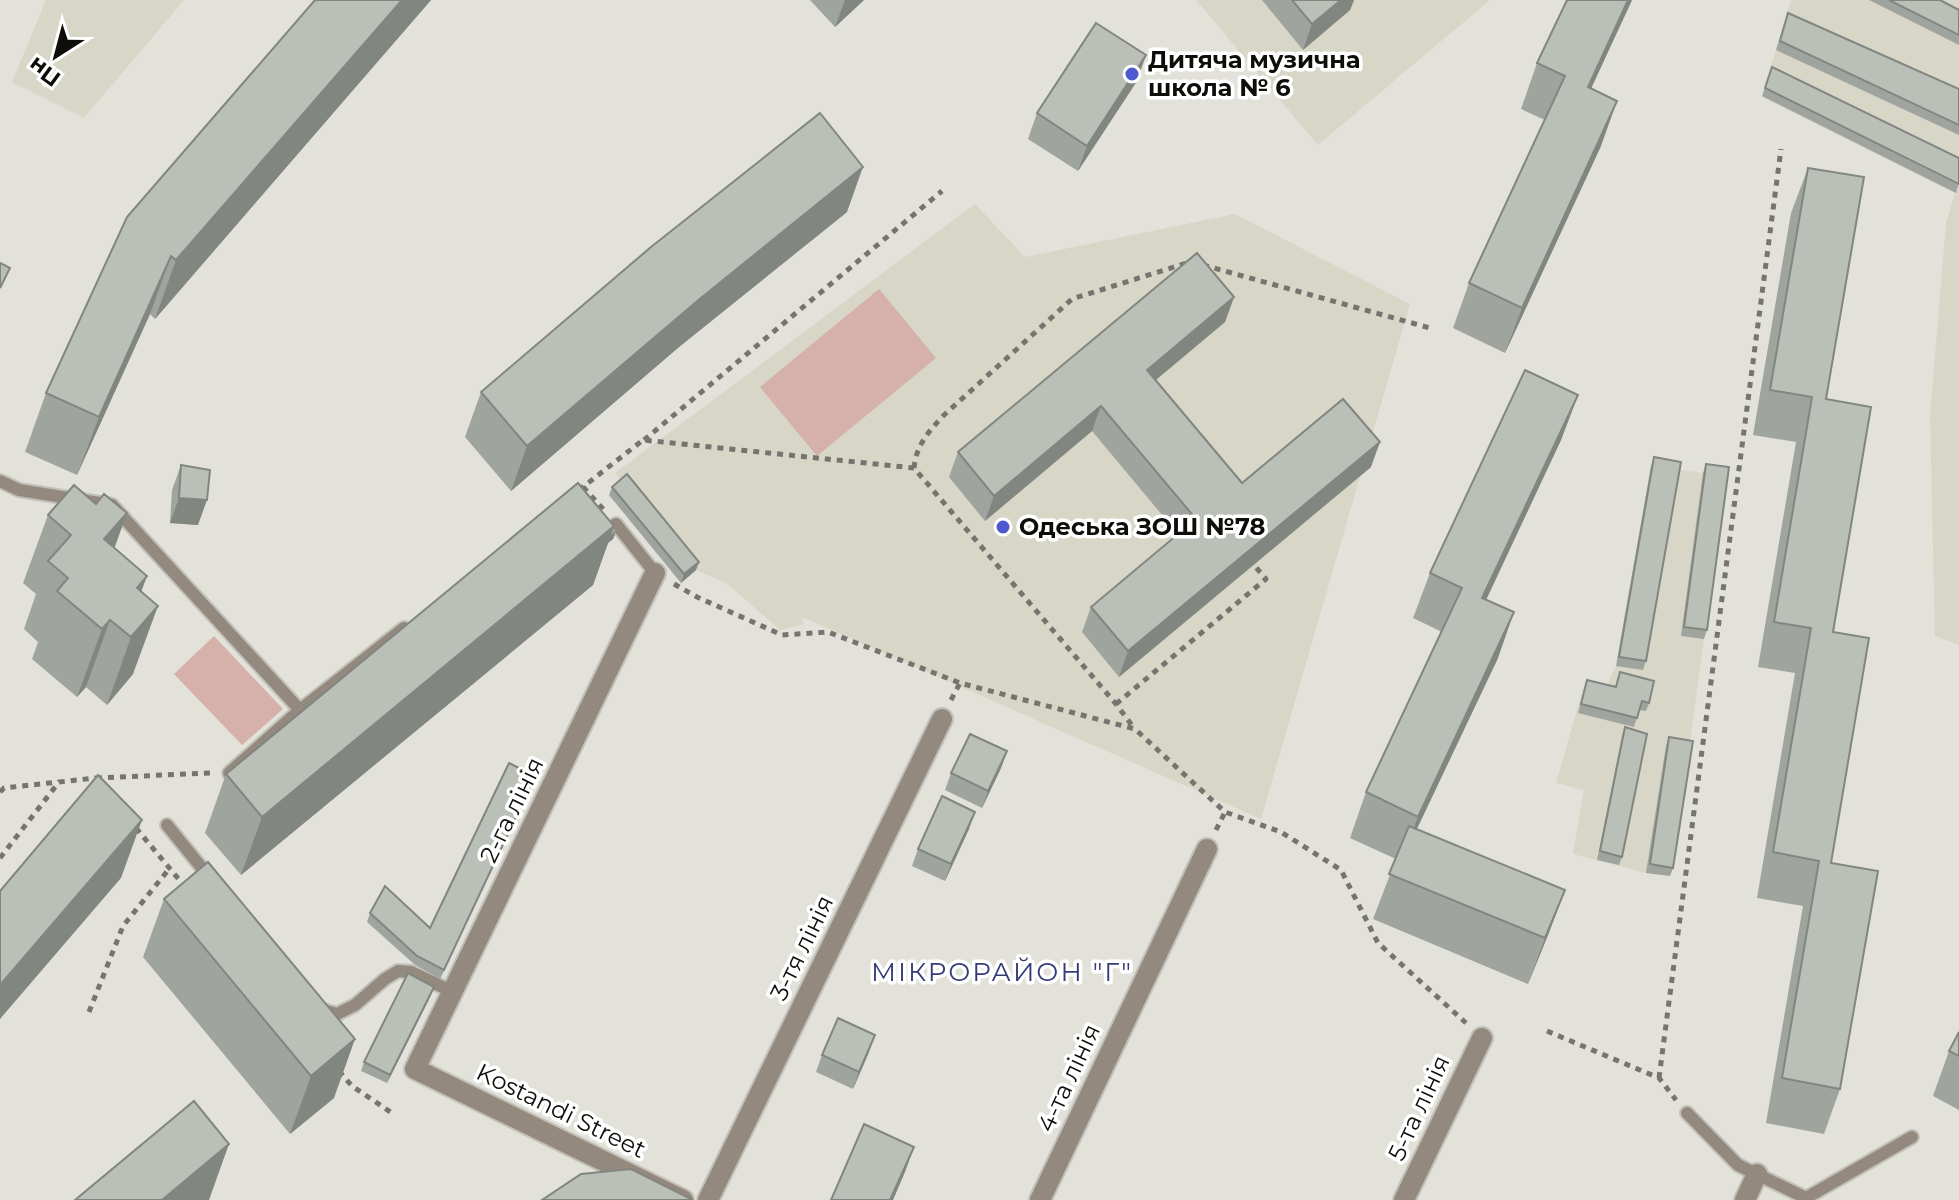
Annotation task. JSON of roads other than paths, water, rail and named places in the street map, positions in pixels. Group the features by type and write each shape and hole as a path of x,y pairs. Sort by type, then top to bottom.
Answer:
{"street":[{"name":"2-га лінія","path":"415,1069 655,573"},
{"name":"3-тя лінія","path":"708,1200 942,719"},
{"name":"4-та лінія","path":"1040,1200 1207,849"},
{"name":"5-та лінія","path":"1404,1200 1482,1038"},
{"name":"Kostandi Street","path":"415,1069 683,1200"},
{"path":"1745,1200 1757,1174"}],"lane":[{"path":"0,481 19,490 112,505 300,710"},
{"path":"616,524 655,573"},
{"path":"229,773 300,710 409,624"},
{"path":"167,825 215,885"},
{"path":"311,1001 321,1011 337,1014 355,1005 398,971 411,972 453,992"},
{"path":"1687,1113 1738,1165 1806,1198 1912,1137"}],"place":[{"name":"Дитяча музична школа № 6","path":"1132,74"},
{"name":"Одеська ЗОШ №78","path":"1003,527"}],"district":[{"name":"МІКРОРАЙОН \"Г\"","path":"1002,972"}]}
